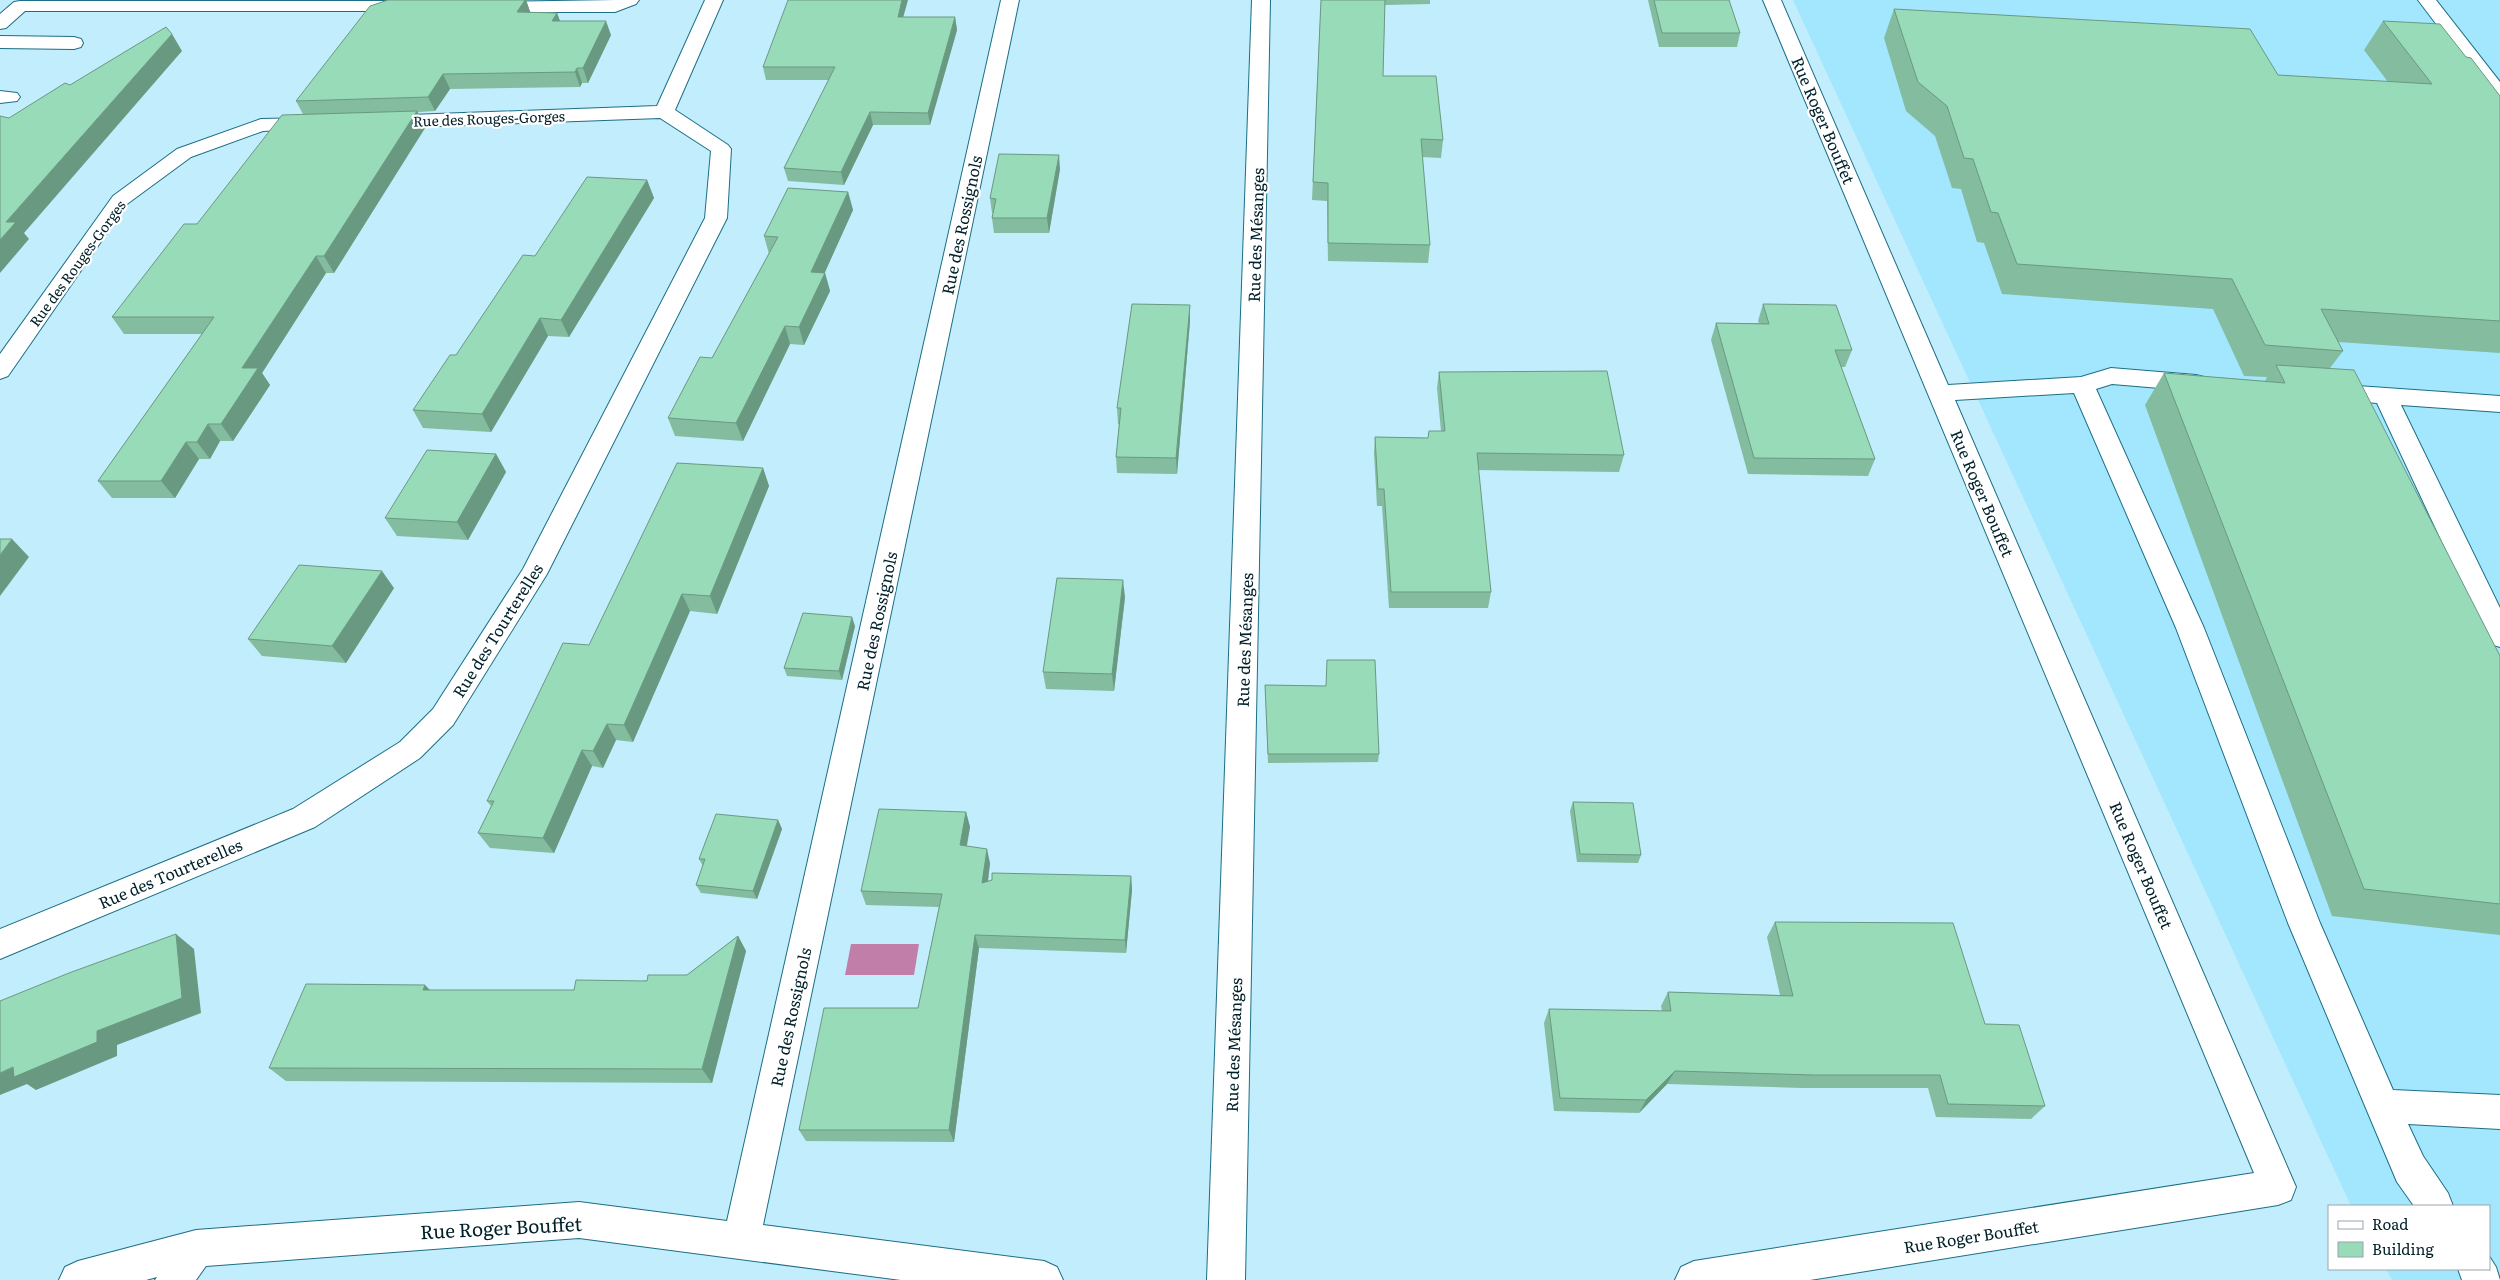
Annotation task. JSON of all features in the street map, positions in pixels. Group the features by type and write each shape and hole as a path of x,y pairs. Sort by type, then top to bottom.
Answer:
{"street":[{"path":"468,7 615,7 630,0"},
{"path":"664,112 714,0"},
{"name":"Rue des Rossignols","path":"740,1242 1010,0"},
{"name":"Rue des Mésanges","path":"1226,1280 1262,0"},
{"name":"Rue Roger Bouffet","path":"1694,1280 2278,1187 1772,0"},
{"path":"2427,0 2500,95"},
{"path":"0,24 20,6 45,3 429,6"},
{"path":"0,42 74,43"},
{"name":"Rue des Rouges-Gorges","path":"367,122 664,112"},
{"name":"Rue des Tourterelles","path":"0,944 304,818 410,750 443,716 534,574 716,218 722,149 664,112"},
{"name":"Rue des Rouges-Gorges","path":"0,371 120,200 184,153 261,125 328,123"},
{"path":"1941,393 2082,385 2111,376 2218,384"},
{"path":"2082,385 2190,628 2304,923 2410,1169 2434,1205"},
{"path":"2306,391 2500,404"},
{"path":"2385,396 2500,636"},
{"path":"2384,1106 2500,1112"},
{"name":"Rue Roger Bouffet","path":"78,1280 196,1248 579,1220 1044,1280"},
{"path":"174,1280 196,1248"}],"shaded area":[{"path":"1793,0 2500,0 2500,1280 2392,1280 2387,1270 2490,1270 2490,1205 2351,1205"},
{"path":"851,944 919,944 914,975 845,975"}],"building":[{"path":"388,0 525,0 517,12 557,13 552,21 606,21 583,68 577,68 575,72 443,74 428,97 296,101 370,6"},
{"path":"788,0 902,0 898,17 955,17 928,113 870,112 841,172 784,168 835,67 763,67"},
{"path":"1321,0 1385,0 1383,76 1436,76 1443,140 1421,139 1430,245 1328,243 1328,183 1313,182"},
{"path":"1654,0 1729,0 1740,33 1662,33"},
{"path":"1894,9 2250,29 2278,75 2432,84 2383,21 2440,24 2466,57 2471,58 2500,96 2500,321 2321,309 2343,351 2265,345 2232,279 2017,264 1998,213 1991,212 1973,159 1964,158 1947,106 1918,82"},
{"path":"166,27 172,34 6,222 16,222 0,240 0,116 9,118 65,83 70,85"},
{"path":"417,111 324,256 316,256 242,368 258,368 221,424 208,424 197,442 186,442 161,481 98,481 214,317 112,317 184,224 197,224 282,115"},
{"path":"999,154 1059,155 1047,218 992,218 996,199 990,198"},
{"path":"587,177 647,180 561,320 540,318 482,414 413,410 450,355 456,355 523,255 535,256"},
{"path":"788,188 848,192 811,272 825,273 799,327 785,326 736,423 668,418 700,357 712,358 778,237 764,236"},
{"path":"1132,304 1190,305 1176,458 1116,457 1121,408 1117,408"},
{"path":"1763,304 1836,305 1852,350 1835,350 1875,459 1754,458 1716,323 1769,324"},
{"path":"2276,365 2354,370 2500,656 2500,904 2364,889 2164,373 2285,383"},
{"path":"1607,371 1624,455 1477,453 1491,592 1391,592 1384,489 1378,489 1375,437 1428,438 1429,431 1445,431 1439,372"},
{"path":"427,450 496,454 457,522 385,518"},
{"path":"677,463 763,468 710,596 682,594 624,725 607,724 593,751 582,750 543,838 478,833 494,801 487,801 563,643 589,645"},
{"path":"0,539 12,539 0,555"},
{"path":"299,565 382,571 332,646 248,639"},
{"path":"1057,578 1123,580 1112,674 1043,672"},
{"path":"803,613 852,617 839,671 784,668"},
{"path":"1327,660 1375,660 1379,754 1268,754 1265,685 1326,686"},
{"path":"1573,802 1633,803 1641,855 1580,854"},
{"path":"879,809 966,812 960,845 987,849 982,883 992,880 992,873 1131,876 1125,940 975,935 949,1130 799,1130 824,1008 918,1008 942,894 861,891"},
{"path":"716,814 778,820 753,891 696,885 705,859 699,859"},
{"path":"1775,922 1953,923 1985,1024 2019,1025 2045,1106 1948,1104 1940,1075 1813,1075 1675,1071 1646,1100 1560,1098 1549,1009 1671,1011 1668,992 1793,996"},
{"path":"176,934 182,998 97,1031 97,1042 14,1077 13,1067 0,1073 0,1001 69,973"},
{"path":"738,936 702,1069 269,1068 306,984 425,985 423,990 574,990 576,980 647,981 648,975 687,975"}]}
